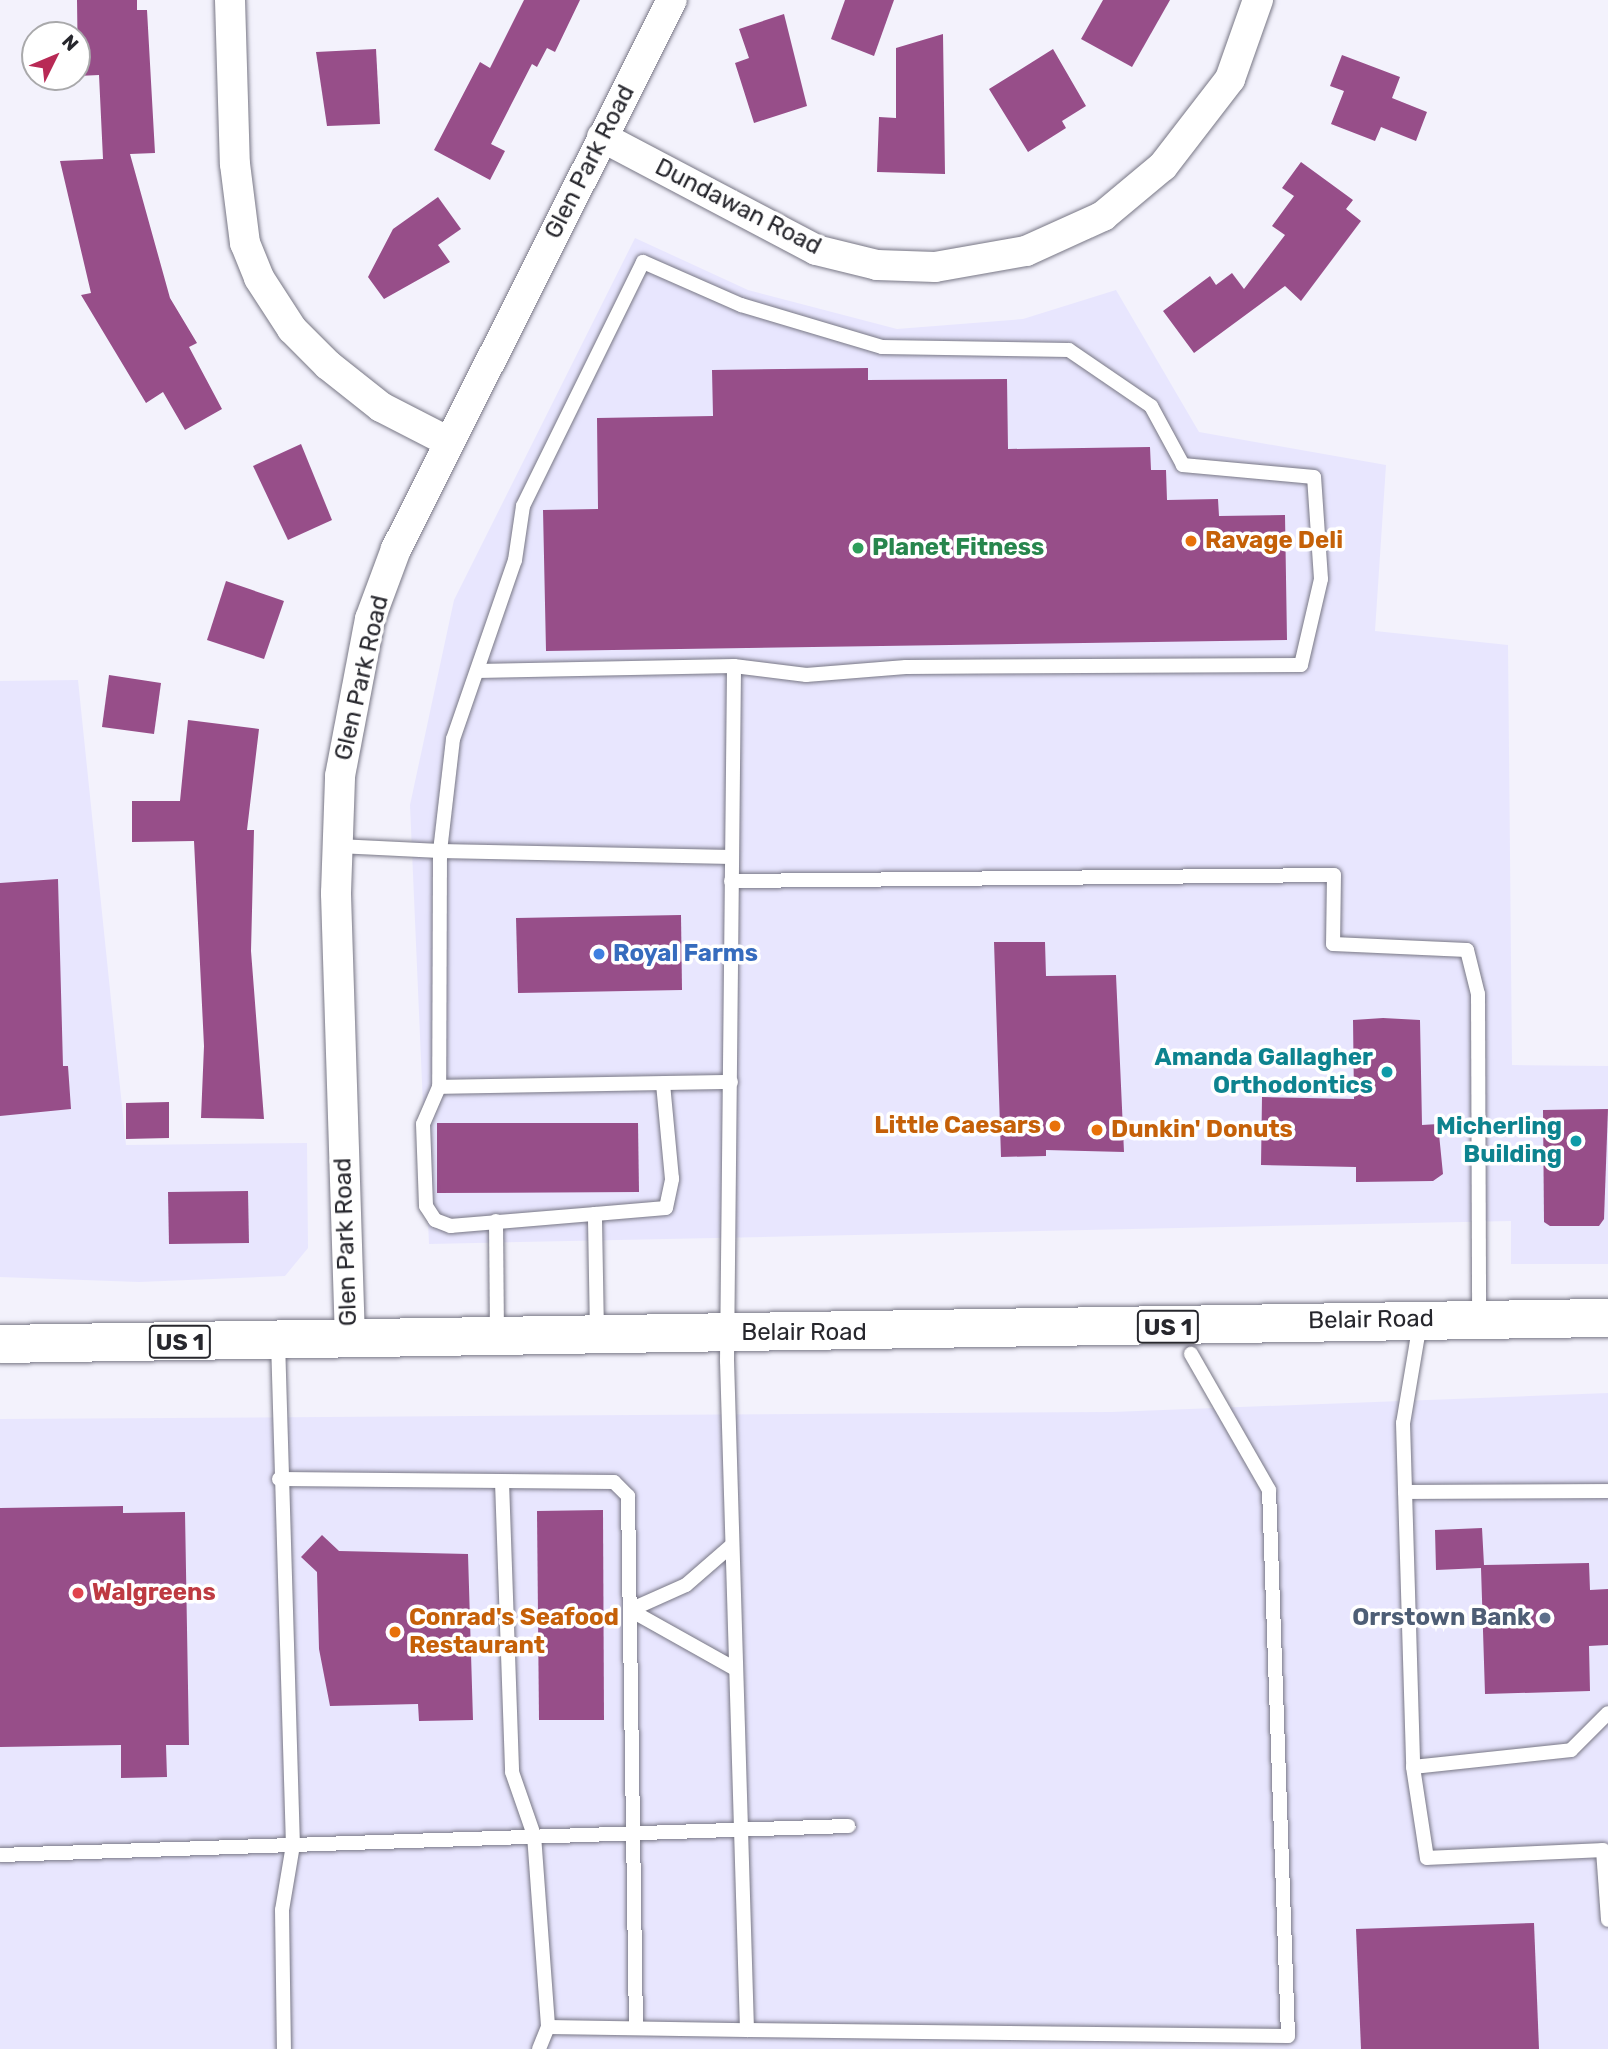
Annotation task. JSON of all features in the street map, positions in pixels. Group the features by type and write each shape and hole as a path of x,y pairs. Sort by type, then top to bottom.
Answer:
{"highway":[{"name":"Belair Road","path":"3,1347 1421,1319 1608,1318"}],"street":[{"path":"230,0 235,164 245,243 259,278 292,329 328,366 381,407 449,442"},
{"name":"Glen Park Road","path":"350,1340 338,846 340,776 370,619 449,442 672,0"},
{"name":"Dundawan Road","path":"602,136 816,250 877,265 934,267 1026,251 1103,216 1163,166 1230,79 1258,0"}],"lane":[{"path":"477,670 734,666 806,675 906,667 1301,664 1321,579 1314,477 1183,465 1151,406 1069,350 882,347 741,305 643,262 523,506 516,560 477,670 453,739 440,850 439,1087 423,1124 426,1206 435,1220 451,1226 666,1208 672,1179 663,1083"},
{"path":"734,666 728,1334 739,1828 747,2030"},
{"path":"338,846 732,858"},
{"path":"731,881 1335,875 1334,944 1467,950 1478,994 1479,1319"},
{"path":"439,1087 731,1082"},
{"path":"595,1214 597,1336"},
{"path":"496,1222 497,1337"},
{"path":"1421,1319 1402,1423 1413,1768 1427,1858 1603,1850 1608,1920"},
{"path":"278,1340 279,1479 293,1845 282,1910 284,2049"},
{"path":"548,2027 1288,2036 1269,1490 1191,1354"},
{"path":"279,1479 614,1482 628,1496 636,2028"},
{"path":"502,1482 512,1772 534,1835 548,2027 539,2049"},
{"path":"1405,1492 1608,1491"},
{"path":"630,1609 686,1585 732,1545"},
{"path":"630,1609 735,1670"},
{"path":"1413,1768 1571,1750 1608,1713"},
{"path":"0,1855 849,1826"}],"shaded area":[{"path":"635,238 748,290 897,329 1023,319 1116,290 1199,432 1386,465 1375,631 1508,645 1512,1065 1608,1066 1608,1264 1511,1264 1511,1221 429,1244 410,805 454,600"},
{"path":"78,680 126,1145 307,1143 308,1248 285,1276 139,1282 0,1277 0,681"},
{"path":"1608,1393 1608,2049 0,2049 0,1419 1112,1412"}],"building":[{"path":"77,0 137,0 137,10 147,10 155,153 130,154 170,298 197,343 189,347 222,409 185,430 163,392 146,403 81,295 91,293 60,161 103,159 99,75 91,75 91,21 77,21"},
{"path":"524,0 580,0 555,52 547,48 537,67 532,64 491,144 505,151 490,180 434,150 480,62 490,68"},
{"path":"845,0 894,0 874,56 831,39"},
{"path":"1103,0 1170,0 1132,67 1081,39"},
{"path":"784,14 807,106 754,123 735,63 749,58 739,29"},
{"path":"943,34 945,174 877,172 879,117 896,118 896,48"},
{"path":"376,49 380,124 327,126 316,52"},
{"path":"1053,49 1086,106 1062,121 1066,128 1028,152 989,89"},
{"path":"1342,55 1400,77 1392,98 1427,112 1416,141 1381,127 1375,141 1331,124 1344,91 1330,86"},
{"path":"1301,162 1353,200 1346,209 1361,221 1301,301 1285,286 1194,353 1163,311 1210,276 1216,285 1232,273 1244,289 1285,235 1272,226 1294,196 1282,188"},
{"path":"438,197 461,229 438,245 450,262 384,299 368,277 393,229"},
{"path":"868,368 868,380 1007,379 1008,449 1150,447 1151,470 1166,470 1167,500 1218,499 1219,516 1285,515 1287,640 546,651 543,510 598,509 597,418 713,416 712,370"},
{"path":"301,444 332,520 288,540 253,466"},
{"path":"226,581 284,601 264,659 207,640"},
{"path":"109,675 161,683 154,734 102,727"},
{"path":"188,720 259,729 247,830 254,830 251,951 264,1119 201,1118 204,1046 194,841 132,842 132,801 180,801"},
{"path":"58,879 63,1066 68,1066 71,1109 0,1116 0,883"},
{"name":"Royal Farms","path":"681,915 682,990 518,993 516,918"},
{"path":"994,942 1045,942 1046,976 1116,975 1124,1152 1046,1150 1046,1156 1001,1157"},
{"name":"Amanda Gallagher Orthodontics","path":"1353,1020 1420,1020 1422,1125 1438,1124 1443,1174 1433,1181 1356,1182 1356,1167 1261,1165 1262,1097 1354,1099"},
{"path":"169,1102 169,1138 126,1139 126,1103"},
{"name":"Micherling Building","path":"1608,1109 1604,1219 1599,1226 1550,1226 1544,1222 1543,1110"},
{"path":"437,1123 638,1123 639,1192 437,1193"},
{"path":"248,1191 249,1243 169,1244 168,1192"},
{"name":"Walgreens","path":"123,1506 123,1513 185,1512 189,1745 166,1745 167,1777 121,1778 121,1745 0,1747 0,1508"},
{"path":"603,1510 604,1720 539,1720 537,1511"},
{"name":"Orrstown Bank","path":"1482,1528 1484,1565 1589,1563 1590,1590 1608,1589 1608,1645 1589,1646 1590,1691 1485,1694 1481,1568 1436,1570 1435,1530"},
{"name":"Conrad's Seafood Restaurant","path":"322,1535 339,1551 468,1554 473,1720 419,1721 418,1704 330,1706 319,1649 317,1572 301,1557"},
{"path":"1534,1923 1539,2049 1361,2049 1356,1929"}],"place":[{"name":"Ravage Deli","path":"1191,541"},
{"name":"Planet Fitness","path":"858,548"},
{"name":"Royal Farms","path":"599,954"},
{"name":"Amanda Gallagher Orthodontics","path":"1387,1072"},
{"name":"Little Caesars","path":"1055,1126"},
{"name":"Dunkin' Donuts","path":"1097,1130"},
{"name":"Micherling Building","path":"1576,1141"},
{"name":"Walgreens","path":"78,1593"},
{"name":"Orrstown Bank","path":"1545,1618"},
{"name":"Conrad's Seafood Restaurant","path":"395,1632"}]}
